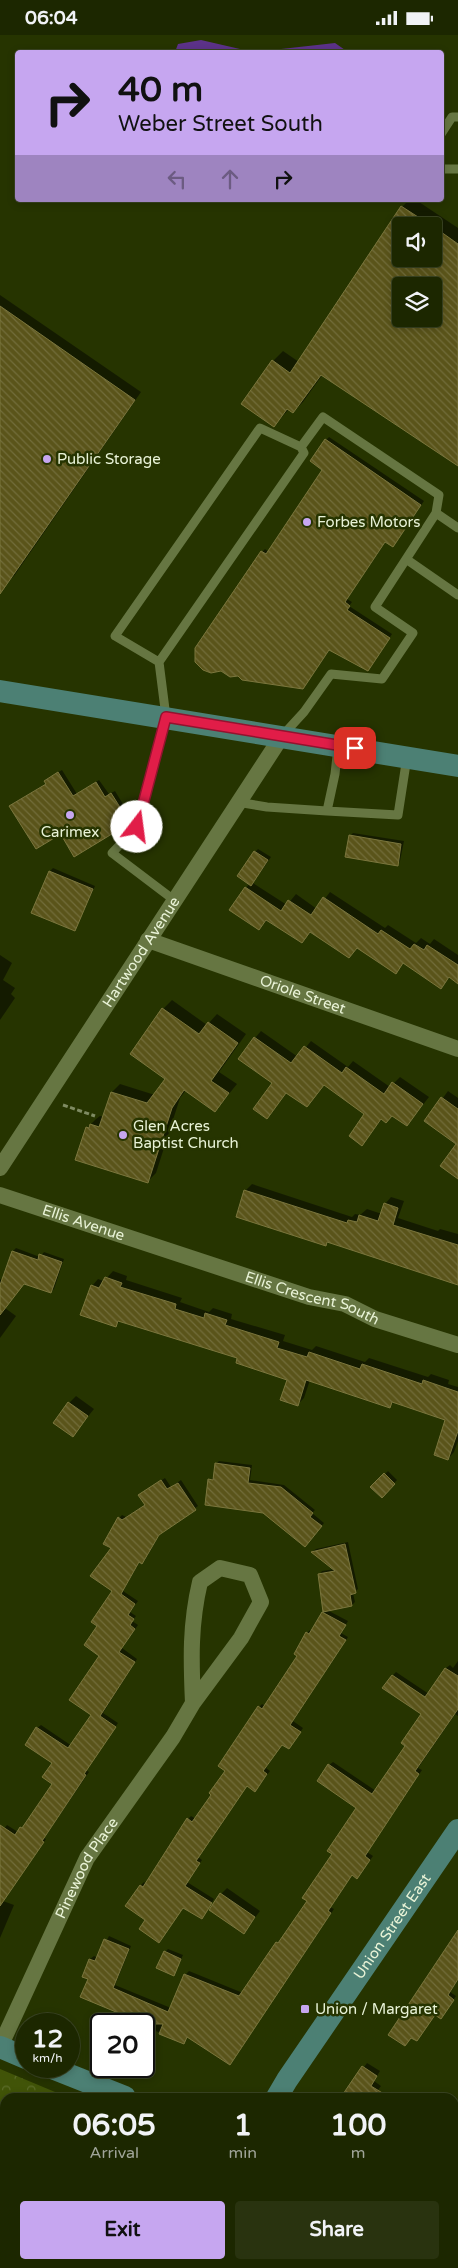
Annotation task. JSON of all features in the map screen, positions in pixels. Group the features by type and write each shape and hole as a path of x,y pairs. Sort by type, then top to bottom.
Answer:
{"main road":[{"path":"0,691 458,766"},
{"name":"Union Street East","path":"279,2093 286,2080 458,1830"},
{"path":"0,2047 15,2053"},
{"path":"78,2078 116,2093"}],"street":[{"name":"Hartwood Avenue","path":"0,1168 237,802 282,736"},
{"name":"Oriole Street","path":"148,940 458,1049"},
{"name":"Ellis Avenue","path":"0,1195 166,1250"},
{"name":"Ellis Crescent South","path":"166,1250 309,1297 345,1304 375,1319 458,1345"},
{"name":"Pinewood Place","path":"0,2047 87,1858 173,1737 193,1703 241,1638 261,1602 250,1575 220,1567 200,1582 194,1608 190,1646 193,1703"}],"lane":[{"path":"444,129 452,117 458,117"},
{"path":"444,169 458,169"},
{"path":"282,736 304,712 332,673 382,679 413,633 375,607 436,513 439,495 323,417 301,447"},
{"path":"159,662 115,636 260,428 301,447 304,453 159,662 166,717 137,827 112,853 174,900"},
{"path":"436,513 458,528"},
{"path":"406,559 458,595"},
{"path":"327,811 335,774 338,745"},
{"path":"237,802 268,807 398,815 407,757"}],"path":[{"path":"45,1099 95,1116"}],"green space":[{"path":"0,2069 15,2075 15,2078 22,2078 57,2093 0,2093"}],"shaded area":[{"path":"201,40 244,50 176,50 178,44"},
{"path":"335,43 345,50 271,50"}],"building":[{"path":"401,206 418,217 394,217"},
{"path":"392,220 392,267 442,267 442,233 458,244 458,466 321,375 293,413 287,409 274,427 241,404 272,360 290,373"},
{"name":"Public Storage","path":"0,306 135,400 0,594"},
{"path":"325,439 421,505 393,547 385,542 345,602 350,606 347,610 390,638 368,671 329,650 303,689 242,680 238,676 230,677 221,671 211,673 203,670 195,662 195,648 261,551 266,554 322,470 310,461"},
{"name":"Carimex","path":"58,772 73,796 96,782 105,797 111,793 130,823 74,857 63,838 66,831 36,849 9,806 46,784 44,781"},
{"path":"349,835 401,844 398,866 345,857"},
{"path":"254,851 268,860 251,886 237,876"},
{"path":"49,871 93,889 75,931 31,913"},
{"path":"245,887 281,911 288,900 311,915 323,897 378,934 381,930 410,949 414,944 424,950 427,945 458,965 458,984 449,977 441,989 403,963 396,974 357,948 349,958 310,932 302,943 266,920 259,930 229,910"},
{"path":"162,1008 199,1034 208,1022 238,1043 211,1081 229,1093 215,1112 184,1090 172,1108 148,1183 75,1160 86,1127 89,1128 90,1124 99,1127 111,1092 147,1103 165,1079 130,1054"},
{"path":"254,1037 291,1063 304,1046 342,1073 346,1067 384,1094 392,1082 423,1104 407,1126 392,1116 386,1123 381,1119 362,1146 349,1136 364,1114 324,1085 307,1107 286,1093 267,1119 253,1109 272,1083 238,1059"},
{"path":"441,1097 458,1109 458,1179 440,1166 456,1144 424,1121"},
{"path":"244,1190 347,1223 348,1220 357,1222 359,1215 378,1221 384,1203 398,1208 393,1225 458,1245 458,1285 327,1242 326,1246 236,1217"},
{"path":"12,1251 38,1260 39,1254 62,1262 51,1293 24,1284 0,1315 0,1285"},
{"path":"105,1277 122,1283 120,1287 176,1304 175,1309 204,1318 205,1313 227,1320 225,1325 279,1342 277,1348 307,1357 309,1352 360,1369 362,1364 422,1384 423,1380 458,1392 458,1431 448,1460 434,1455 445,1420 392,1402 390,1408 306,1380 298,1406 280,1400 287,1380 236,1363 237,1358 118,1321 116,1327 80,1315 91,1285 99,1288"},
{"path":"68,1402 88,1416 73,1437 53,1423"},
{"path":"215,1463 250,1468 248,1483 281,1487 313,1513 310,1517 322,1526 305,1547 263,1513 205,1505 208,1479 213,1480"},
{"path":"384,1473 395,1484 382,1498 370,1487"},
{"path":"161,1480 167,1489 178,1483 196,1510 159,1535 142,1564 139,1562 121,1594 135,1604 128,1615 134,1619 130,1625 135,1629 119,1652 135,1662 100,1716 116,1727 42,1841 44,1842 0,1906 0,1825 15,1835 20,1827 22,1828 52,1784 42,1777 52,1763 25,1745 36,1727 68,1748 91,1715 69,1700 99,1656 84,1645 97,1626 91,1622 112,1591 90,1576 111,1548 103,1544 118,1517 122,1520 145,1505 138,1495"},
{"path":"345,1544 356,1593 350,1595 352,1606 323,1612 318,1574 335,1571 311,1552"},
{"path":"322,1612 346,1625 339,1636 346,1640 290,1725 301,1732 289,1749 282,1745 263,1771 267,1774 255,1792 247,1786 196,1861 200,1863 185,1886 212,1903 202,1919 183,1908 159,1943 139,1929 145,1920 125,1906 140,1885 143,1887 187,1818 192,1822 211,1795 209,1793 225,1771 218,1766 258,1706 262,1709 297,1656 294,1654 306,1632 309,1634"},
{"path":"445,1668 458,1676 458,1709 415,1771 419,1774 365,1856 370,1860 357,1879 352,1875 328,1911 331,1913 230,2065 187,2037 184,2044 159,2034 163,2024 155,2024 155,2013 115,2013 80,1997 88,1979 82,1977 89,1959 95,1961 104,1939 129,1949 113,1988 168,2012 184,1974 239,1996 307,1901 302,1898 332,1854 327,1851 356,1808 317,1781 328,1764 372,1794 405,1746 401,1743 421,1714 382,1688 392,1675 425,1697"},
{"path":"220,1893 255,1917 244,1934 209,1910"},
{"path":"458,1930 458,1979 448,1995 454,2000 441,2019 435,2015 417,2041 411,2038 405,2046 388,2035"},
{"path":"164,1951 181,1959 174,1976 156,1968"},
{"path":"362,2066 377,2076 371,2086 382,2093 344,2093"}],"place":[{"name":"Public Storage","path":"47,459"},
{"name":"Forbes Motors","path":"307,522"},
{"name":"Carimex","path":"70,815"},
{"name":"Glen Acres Baptist Church","path":"123,1135"},
{"name":"Union / Margaret","path":"305,2009"}],"route":[{"path":"137,827 166,717 355,748"}]}
